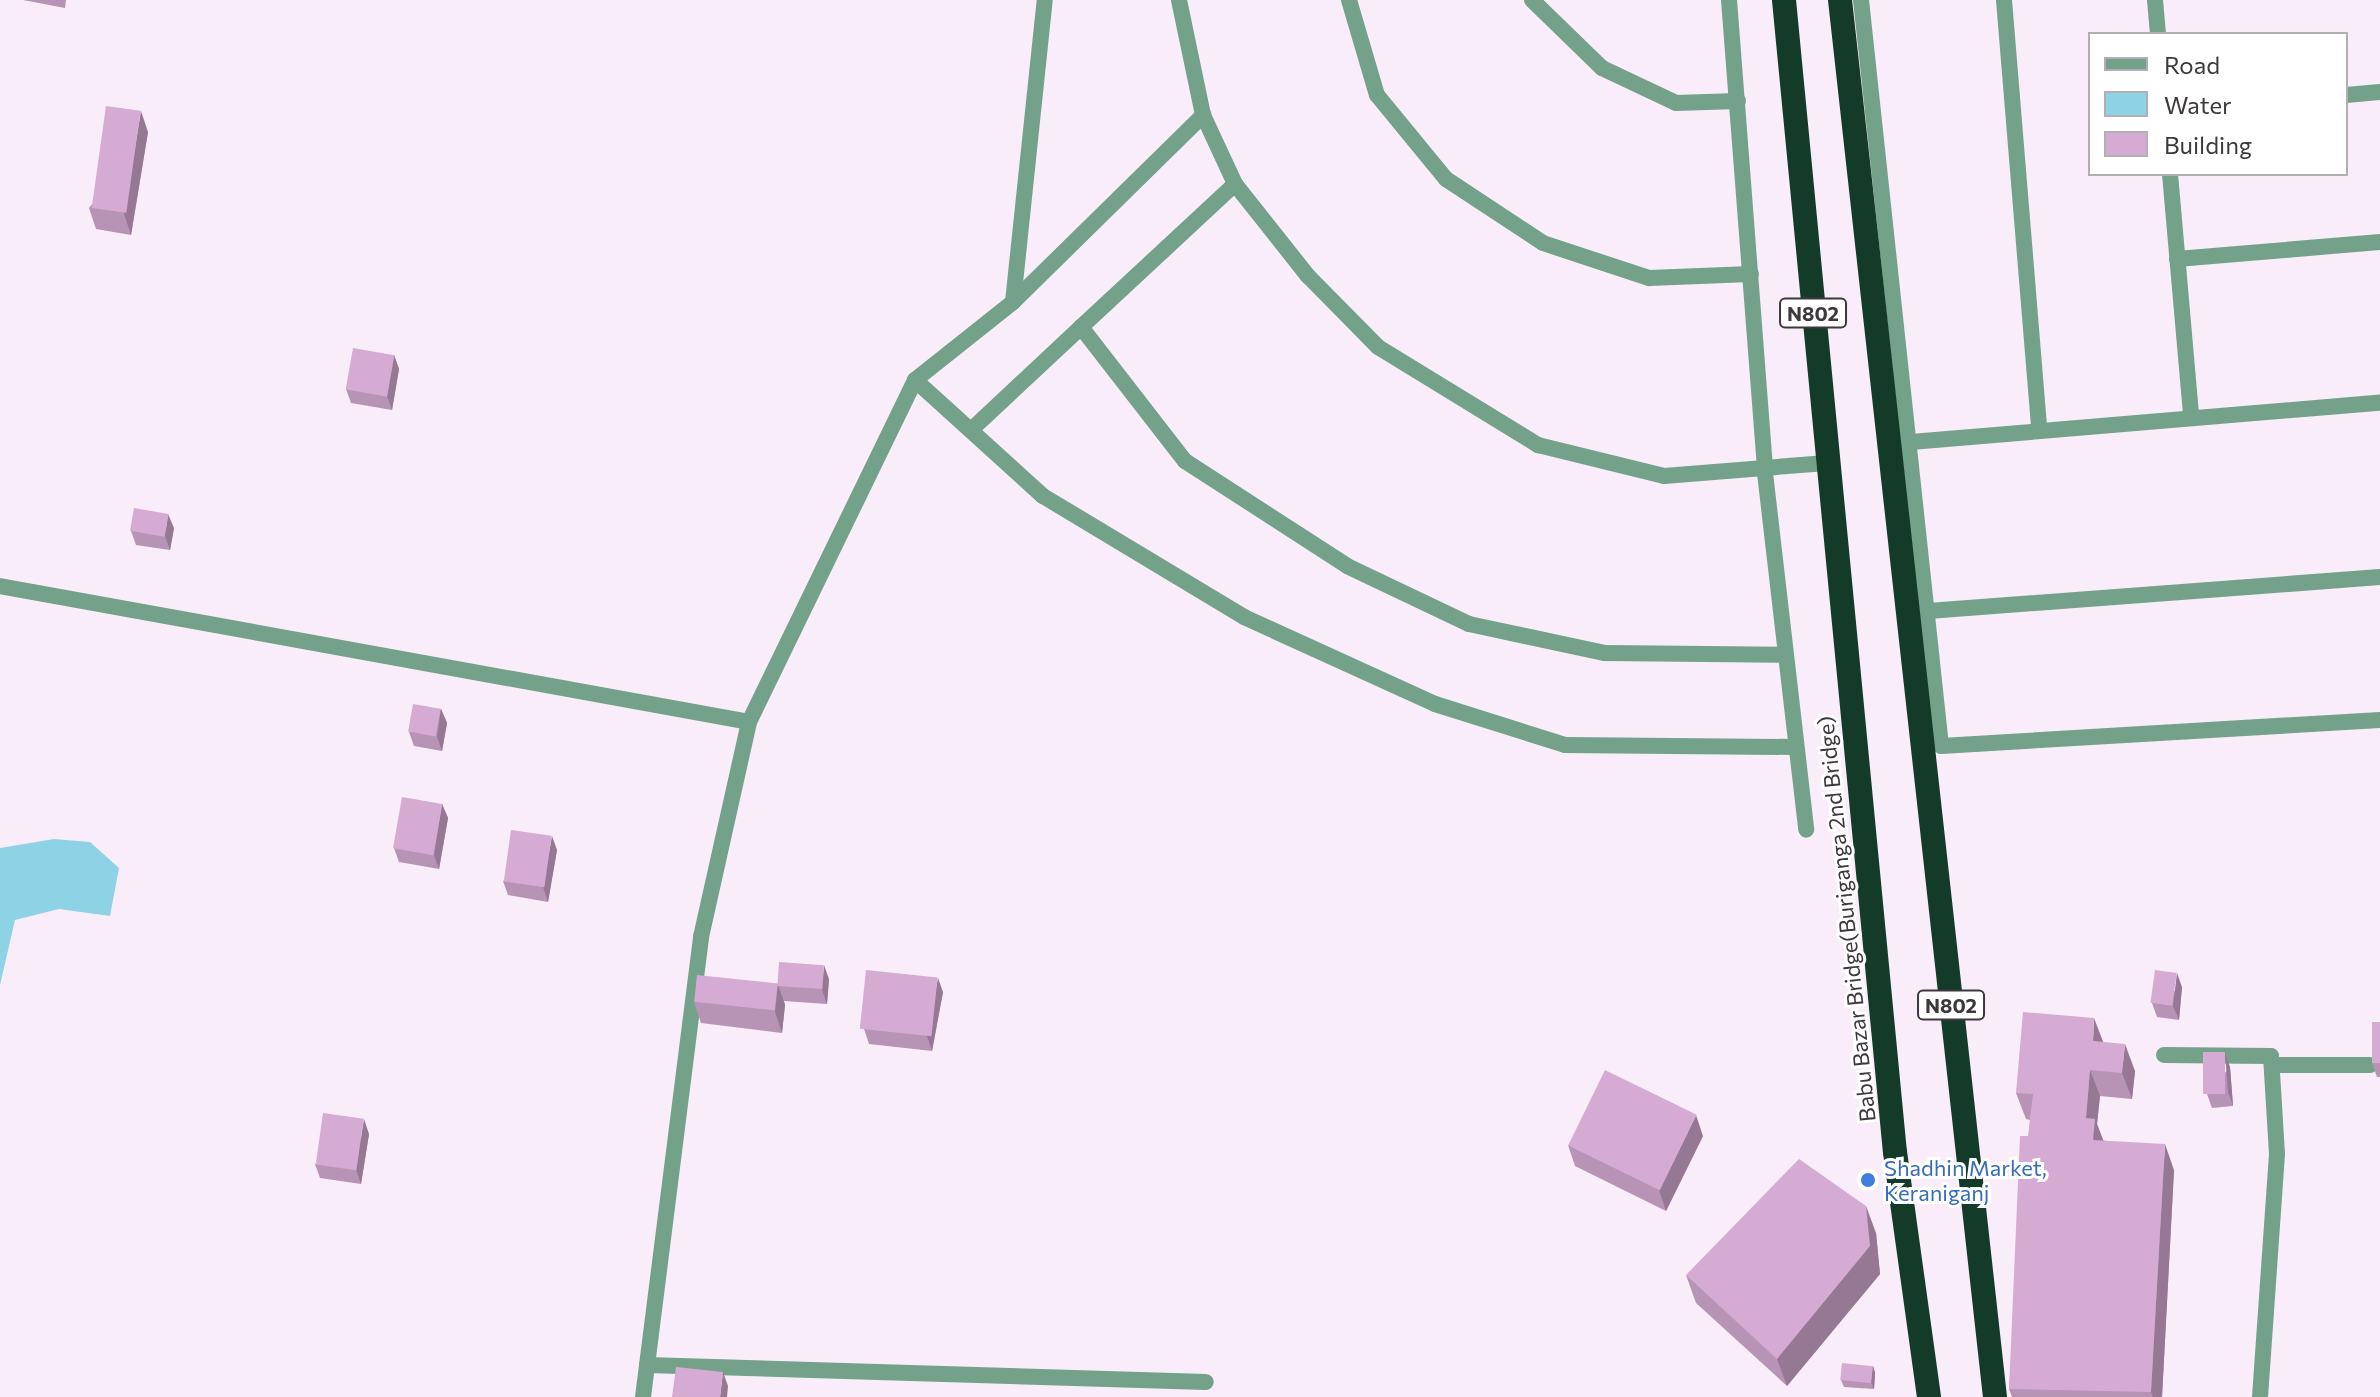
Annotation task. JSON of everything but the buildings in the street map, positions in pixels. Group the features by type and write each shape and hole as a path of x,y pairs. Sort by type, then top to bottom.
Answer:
{"highway":[{"name":"N802","path":"1784,0 1826,463"},
{"name":"N802","path":"1840,0 1901,443 1995,1397"},
{"name":"Babu Bazar Bridge(Buriganga 2nd Bridge)","path":"1826,463 1895,1152 1929,1397"}],"street":[{"path":"1013,302 1045,0"},
{"path":"1179,0 1203,115 1235,184 1308,276 1378,347 1538,445 1664,476 1765,473 1826,463"},
{"path":"1349,0 1377,95 1458,187 1543,243 1649,278 1751,274"},
{"path":"1532,0 1602,68 1676,103 1738,101"},
{"path":"1729,0 1765,473 1782,655 1806,830"},
{"path":"1861,0 1901,443 2191,416 2380,403"},
{"path":"2004,0 2039,429"},
{"path":"2155,0 2158,32"},
{"path":"2348,95 2380,92"},
{"path":"643,1397 701,937 749,722 915,380 1013,302 1203,115"},
{"path":"2170,176 2191,416"},
{"path":"971,430 1235,184"},
{"path":"2177,259 2380,242"},
{"path":"1081,327 1185,461 1347,566 1469,624 1604,653 1782,655"},
{"path":"915,380 1043,496 1244,617 1435,704 1565,745 1794,747"},
{"path":"2380,577 1916,612 1941,746 2380,720"},
{"path":"0,586 749,722"},
{"path":"2164,1055 2271,1056 2277,1154 2260,1397"},
{"path":"2272,1065 2370,1065"},
{"path":"647,1365 1206,1382"}],"water":[{"path":"54,839 90,842 119,868 110,916 59,909 15,920 0,985 0,848"}],"place":[{"name":"Shadhin Market, Keraniganj","path":"1868,1180"}]}
